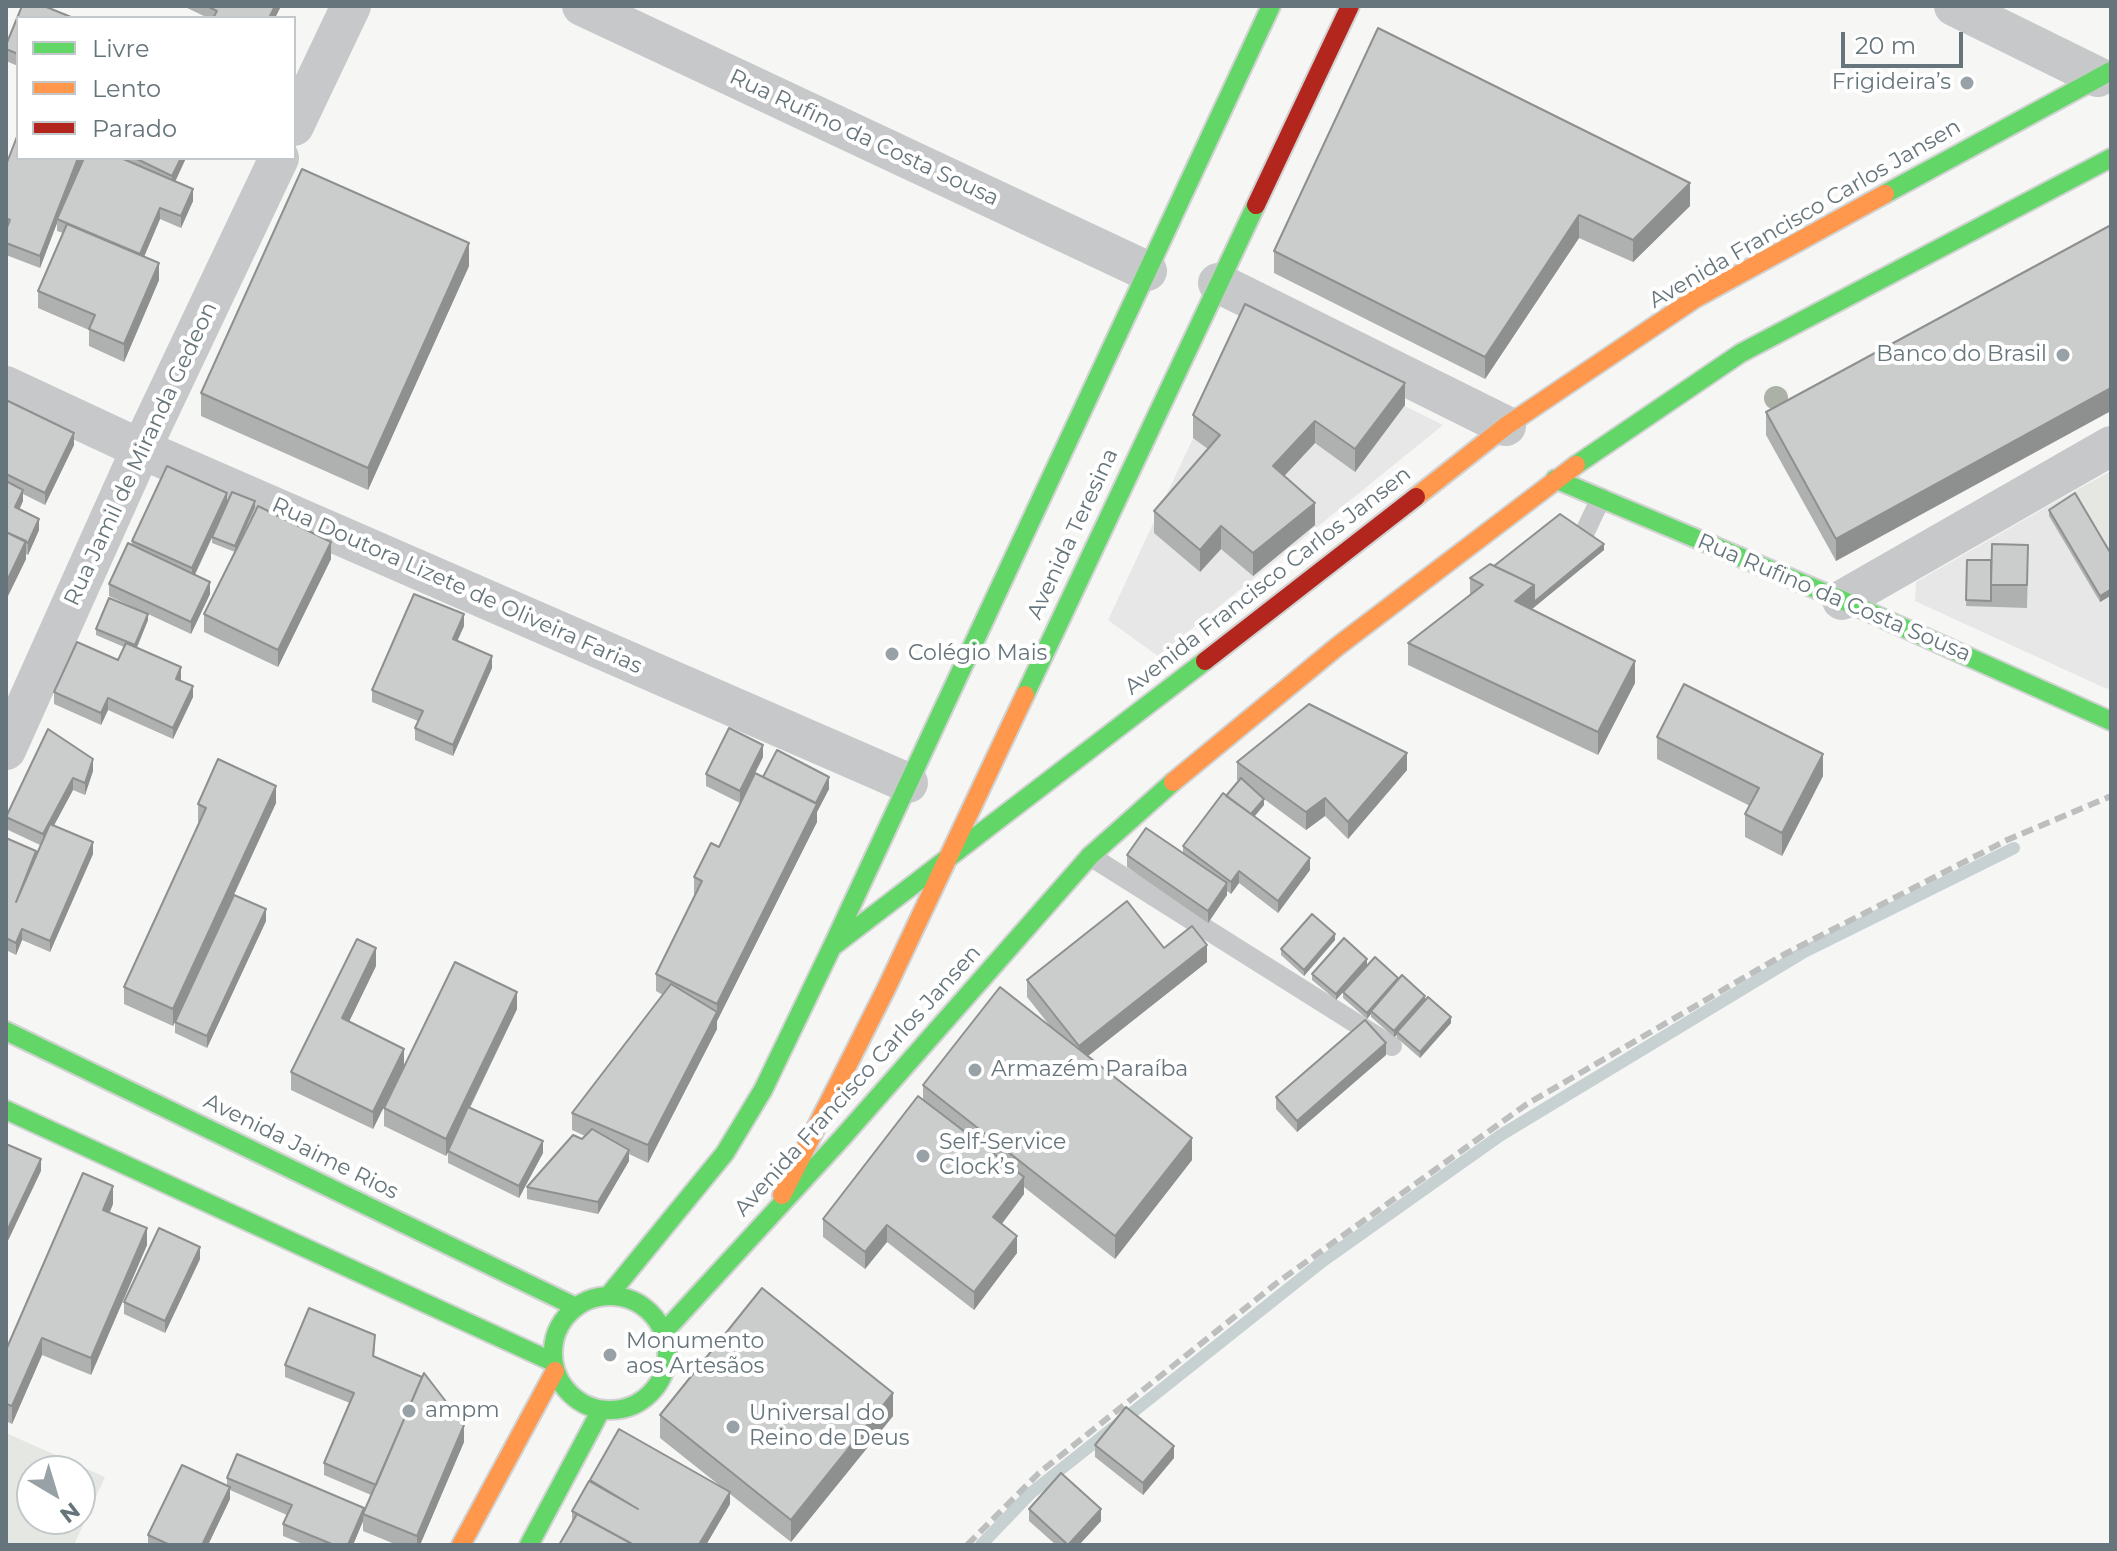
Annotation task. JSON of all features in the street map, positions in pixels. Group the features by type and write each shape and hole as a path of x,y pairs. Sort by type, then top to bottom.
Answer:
{"main road":[{"name":"Avenida Teresina","path":"832,947 1147,271 1246,76 1271,6"},
{"name":"Avenida Teresina","path":"774,1211 947,860 1218,283 1297,99 1350,6"},
{"name":"Avenida Francisco Carlos Jansen","path":"609,1295 725,1153 763,1090 832,947 1299,596 1506,426 1696,298 2105,74"},
{"name":"Avenida Francisco Carlos Jansen","path":"664,1332 1090,856 1333,640 1468,546 1555,479 1741,353 2111,158"},
{"name":"Rua Rufino da Costa Sousa","path":"1555,479 1842,600 2111,721"},
{"name":"Avenida Jaime Rios","path":"6,1031 576,1307"},
{"path":"6,1110 554,1366 562,1385 573,1397 601,1410 635,1405 660,1382 668,1348 664,1332 655,1317 642,1305 609,1295 586,1301 565,1318 557,1331 554,1366 461,1545"},
{"path":"529,1545 601,1410"}],"street":[{"path":"296,122 351,6"},
{"name":"Rua Rufino da Costa Sousa","path":"582,6 1147,271"},
{"path":"1954,6 2105,74"},
{"name":"Rua Jamil de Miranda Gedeon","path":"6,750 141,449 278,160"},
{"path":"1218,283 1506,426"},
{"name":"Rua Doutora Lizete de Oliveira Farias","path":"6,386 141,449 908,783"},
{"path":"1842,600 2111,446"}],"lane":[{"path":"1583,536 1601,498"},
{"path":"1468,546 1492,558"},
{"path":"1090,856 1392,1046"}],"shaded area":[{"path":"1245,327 1443,425 1158,656 1108,620"},
{"path":"2111,471 2111,559 2071,493"},
{"path":"2071,493 2111,559 2111,687 2107,689 1915,601 1916,582"},
{"path":"6,1433 56,1455 16,1455 16,1535 79,1535 74,1545 6,1545"},
{"path":"96,1473 105,1477 96,1497"}],"building":[{"path":"22,6 44,6 69,16 18,16"},
{"path":"207,6 275,6 270,16 214,16 217,11"},
{"path":"16,21 16,53 6,49"},
{"path":"1378,28 1690,183 1633,240 1579,215 1485,357 1274,251"},
{"path":"16,139 16,160 77,160 40,256 6,243 10,220 6,218 6,165"},
{"path":"83,160 126,160 193,189 181,216 160,208 140,254 57,219"},
{"path":"139,160 180,160 172,176"},
{"path":"302,169 469,243 368,468 201,393"},
{"path":"67,224 159,263 124,344 89,329 95,315 38,291"},
{"path":"2111,225 2111,388 1836,539 1766,412"},
{"path":"1245,304 1405,383 1355,449 1315,421 1273,466 1315,503 1253,553 1221,526 1200,550 1154,511 1220,435 1193,415"},
{"path":"6,400 74,433 45,493 6,474"},
{"path":"167,466 227,493 192,568 132,541"},
{"path":"6,481 23,490 15,507 39,519 28,543 6,532"},
{"path":"232,492 255,501 235,546 212,537"},
{"path":"2075,493 2111,554 2111,591 2100,596 2049,510"},
{"path":"258,506 331,542 278,650 204,614"},
{"path":"1560,514 1604,544 1534,602 1534,585 1494,566"},
{"path":"6,532 26,541 6,583"},
{"path":"128,543 210,582 191,622 109,584"},
{"path":"1992,544 2028,545 2027,585 1991,585"},
{"path":"1967,560 1991,560 1991,601 1966,600"},
{"path":"1490,564 1534,585 1515,601 1635,661 1598,732 1408,643 1483,585 1470,578"},
{"path":"414,594 464,614 453,639 492,656 453,745 415,728 423,711 372,690"},
{"path":"109,598 148,614 135,645 96,629"},
{"path":"77,642 118,660 126,643 181,667 176,679 193,686 173,728 108,698 101,713 54,692"},
{"path":"1684,684 1823,754 1782,833 1745,814 1759,788 1657,737"},
{"path":"1309,704 1407,753 1348,822 1325,798 1306,812 1237,762"},
{"path":"729,728 763,745 740,791 706,774"},
{"path":"48,729 93,759 85,783 73,778 43,834 6,817"},
{"path":"777,750 829,777 816,803 763,777"},
{"path":"218,759 276,786 173,1009 124,987 206,808 198,804"},
{"path":"755,773 817,804 717,1004 656,974 702,881 694,877 711,843 719,847"},
{"path":"1241,778 1264,799 1251,814 1226,796"},
{"path":"1223,793 1310,858 1278,901 1239,871 1231,882 1183,846"},
{"path":"50,824 93,842 50,941 22,929 16,943 6,938 6,838 36,851 16,902"},
{"path":"1146,828 1227,883 1208,911 1127,855"},
{"path":"234,895 266,909 207,1036 175,1022"},
{"path":"1127,901 1164,948 1192,926 1207,945 1079,1046 1027,980"},
{"path":"1312,914 1335,934 1304,970 1281,949"},
{"path":"1344,938 1367,959 1336,994 1312,974"},
{"path":"357,939 376,948 342,1018 404,1049 373,1112 291,1072"},
{"path":"1375,957 1398,978 1367,1013 1343,992"},
{"path":"455,962 517,992 446,1139 384,1108"},
{"path":"1402,975 1425,996 1394,1031 1371,1011"},
{"path":"671,984 717,1012 648,1145 572,1113"},
{"path":"1000,987 1192,1138 1115,1236 923,1085"},
{"path":"1428,997 1451,1017 1420,1052 1397,1032"},
{"path":"1365,1020 1386,1043 1297,1121 1276,1097"},
{"path":"918,1096 1024,1177 993,1217 1017,1236 974,1292 887,1225 865,1252 823,1219"},
{"path":"468,1107 543,1141 519,1186 448,1151"},
{"path":"592,1129 629,1150 598,1202 527,1187 573,1135 582,1139"},
{"path":"6,1144 41,1159 6,1233"},
{"path":"83,1173 113,1186 103,1210 147,1228 91,1358 42,1338 12,1406 6,1404 6,1350"},
{"path":"159,1228 200,1247 165,1321 124,1302"},
{"path":"762,1288 893,1393 791,1520 660,1415"},
{"path":"309,1308 375,1335 373,1356 422,1377 376,1485 324,1463 354,1393 285,1365"},
{"path":"424,1373 464,1425 417,1536 363,1514"},
{"path":"1126,1407 1174,1446 1143,1483 1095,1445"},
{"path":"619,1429 730,1492 700,1543 703,1545 634,1545 572,1511 589,1481 638,1509 590,1480"},
{"path":"237,1454 364,1508 348,1545 334,1545 283,1524 292,1505 227,1478"},
{"path":"182,1465 230,1487 202,1545 170,1545 148,1535"},
{"path":"1061,1473 1101,1509 1068,1545 1029,1509"},
{"path":"577,1514 634,1545 559,1545"}],"waterway":[{"path":"981,1545 1031,1493 1323,1261 1501,1135 1804,952 2014,848"}],"railway":[{"path":"967,1545 1039,1473 1278,1282 1527,1104 1783,955 2007,840 2111,796"}],"traffic: fast":[{"path":"832,947 1271,6"},
{"path":"1885,194 2111,71"},
{"path":"1576,465 1741,353 2111,158"},
{"path":"1025,695 1256,205"},
{"path":"1555,479 1842,600 2111,721"},
{"path":"609,1295 725,1153 763,1090 832,947 1205,661"},
{"path":"664,1332 842,1138 1090,856 1173,782"},
{"path":"6,1031 576,1307"},
{"path":"6,1110 553,1362"},
{"path":"610,1296 642,1305 658,1321 667,1353 658,1385 642,1401 610,1410 578,1401 562,1385 553,1353 562,1321 578,1305 610,1296"},
{"path":"529,1545 601,1410"}],"traffic: slow":[{"path":"1416,497 1506,426 1696,298 1885,194"},
{"path":"1173,782 1338,646 1576,465"},
{"path":"782,1195 886,989 1025,695"},
{"path":"461,1545 555,1371"}],"traffic: jam":[{"path":"1256,205 1350,6"},
{"path":"1205,661 1416,497"}],"place":[{"name":"Frigideira’s","path":"1967,83"},
{"name":"Banco do Brasil","path":"2063,355"},
{"name":"Colégio Mais","path":"892,654"},
{"name":"Armazém Paraíba","path":"975,1070"},
{"name":"Self-Service Clock’s","path":"923,1156"},
{"name":"Monumento aos Artesãos","path":"610,1355"},
{"name":"ampm","path":"409,1411"},
{"name":"Universal do Reino de Deus","path":"733,1427"}]}
